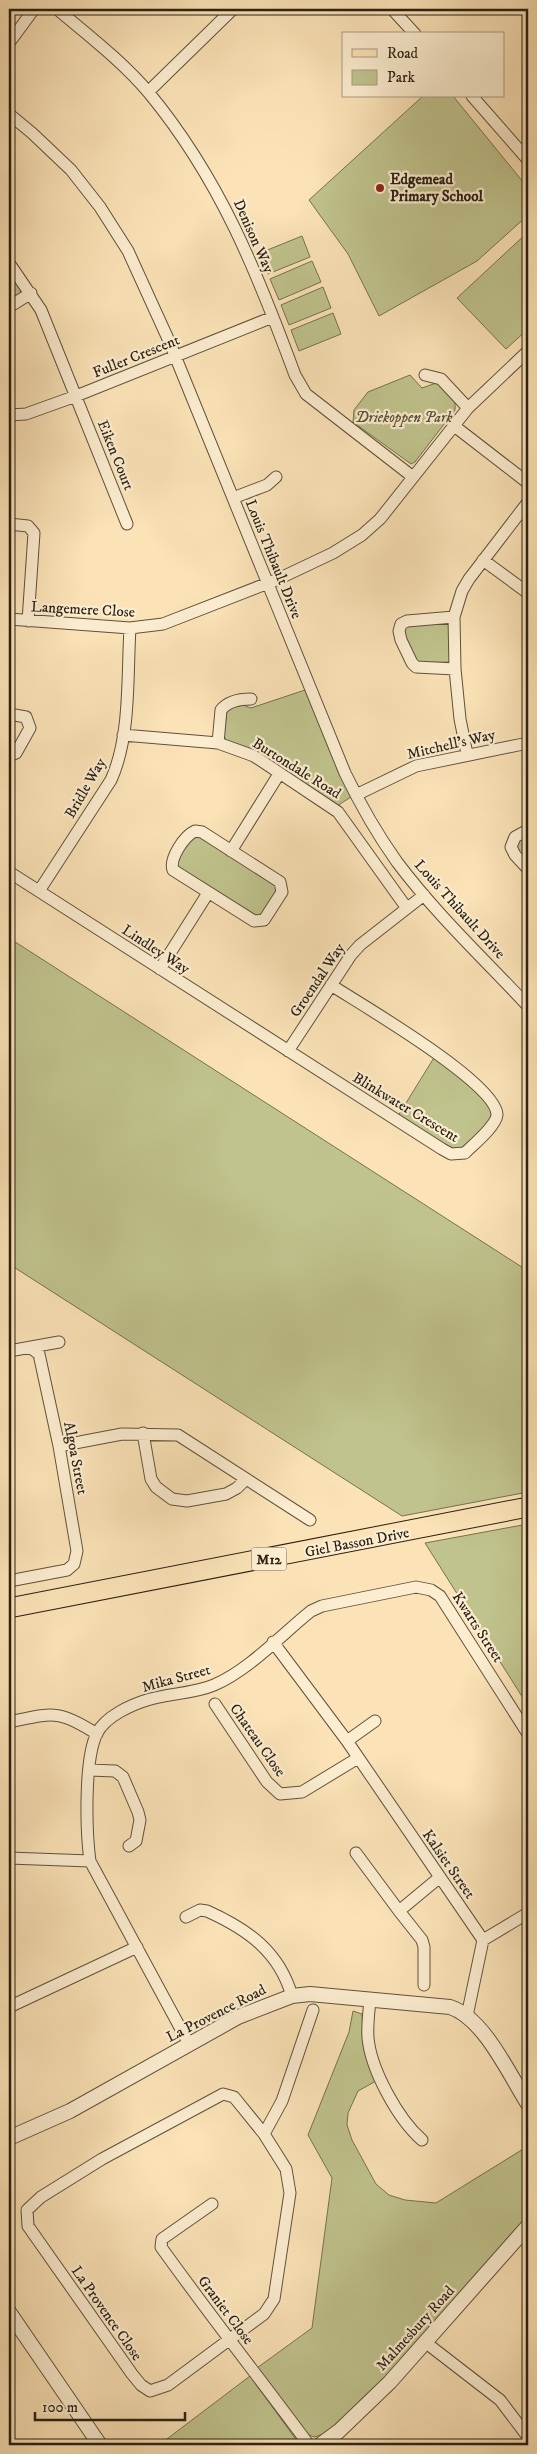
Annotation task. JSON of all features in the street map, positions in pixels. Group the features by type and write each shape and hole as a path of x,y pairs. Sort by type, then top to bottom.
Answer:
{"main road":[{"name":"Giel Basson Drive","path":"9,1608 528,1508"}],"street":[{"path":"9,43 34,9"},
{"name":"Denison Way","path":"56,9 104,49 148,92 188,144 214,186 237,232 295,375 306,394 413,477"},
{"path":"148,92 233,9"},
{"path":"392,9 413,32"},
{"path":"474,98 528,160"},
{"name":"Louis Thibault Drive","path":"9,114 71,170 100,207 128,250 175,356 309,686 356,795 397,861 424,895 528,1006"},
{"name":"Eiken Court","path":"9,263 41,310 127,524"},
{"path":"9,307 31,293"},
{"name":"Fuller Crescent","path":"9,415 26,414 76,396 273,317"},
{"name":"Langemere Close","path":"9,619 130,628 163,624 268,583 353,542 380,519 468,408 528,351"},
{"path":"426,375 441,379 468,408"},
{"path":"453,425 528,483"},
{"path":"233,498 267,485 276,477"},
{"path":"466,754 455,669 454,616 462,591 528,502"},
{"path":"9,524 28,526 34,533 28,621"},
{"path":"484,560 528,593"},
{"path":"454,616 407,621 402,624 399,631 412,664 416,667 455,669"},
{"name":"Bridle Way","path":"39,891 111,780 117,766 123,735 130,628"},
{"path":"218,742 220,716 223,707 244,699 252,699"},
{"path":"9,714 26,717 30,728 16,753 9,756"},
{"name":"Burtondale Road","path":"123,735 218,742 254,756 279,774 332,806 346,820 406,907"},
{"name":"Mitchell's Way","path":"356,795 416,766 466,754 528,743"},
{"path":"231,851 279,774"},
{"path":"528,830 515,837 511,847 515,855 528,869"},
{"path":"195,831 202,832 278,880 283,888 266,918 258,922 208,893 175,872 172,868 172,861 189,834 195,831"},
{"name":"Lindley Way","path":"9,872 288,1051"},
{"path":"160,968 208,893"},
{"name":"Groendal Way","path":"288,1051 331,985 360,945 406,907 424,895"},
{"name":"Blinkwater Crescent","path":"288,1051 451,1154 465,1153 494,1123 497,1116 495,1107 478,1086 453,1064 331,985"},
{"path":"9,1351 59,1342"},
{"name":"Algoa Street","path":"9,1581 62,1571 74,1564 78,1551 59,1446 39,1354 31,1348"},
{"path":"143,1433 151,1478 156,1487 172,1499 187,1501 226,1494 237,1488 245,1480"},
{"path":"59,1446 122,1434 178,1435 245,1480 310,1520"},
{"name":"Mika Street","path":"97,1734 112,1718 127,1708 161,1696 199,1689 236,1673 311,1611 322,1606 416,1587 431,1590"},
{"name":"Kwarts Street","path":"431,1590 444,1600 528,1734"},
{"name":"Kalsiet Street","path":"273,1642 347,1741 483,1940"},
{"name":"Chateau Close","path":"214,1704 267,1782 280,1794 302,1792 358,1758"},
{"path":"9,1722 39,1716 63,1715 73,1718 97,1734 89,1770 88,1846 90,1861 189,2044"},
{"path":"347,1741 374,1721"},
{"path":"89,1770 115,1771 126,1783 140,1820 136,1841 129,1846"},
{"path":"356,1853 422,1940 424,1947 424,1985"},
{"path":"9,1858 90,1861"},
{"path":"399,1911 440,1877"},
{"path":"186,1917 200,1910 207,1911 260,1942 288,1983 292,1996"},
{"path":"467,2016 483,1940 528,1912"},
{"path":"9,2007 137,1947"},
{"name":"La Provence Road","path":"9,2138 70,2111 238,2017 292,1996 310,1994 450,2007 467,2016 480,2028 528,2104"},
{"path":"370,1999 368,2038 372,2060 401,2116 410,2130 422,2140"},
{"path":"264,2134 282,2101 313,2010"},
{"name":"La Provence Close","path":"223,2094 234,2097 264,2134 286,2169 290,2193 274,2299 264,2314 168,2384 155,2390 146,2389 132,2374 28,2226 26,2216 31,2205 41,2196 136,2140 223,2094"},
{"name":"Graniet Close","path":"212,2204 162,2239 162,2247 228,2340 253,2369 308,2445"},
{"name":"Malmesbury Road","path":"320,2445 363,2409 528,2226"},
{"path":"9,2312 100,2445"},
{"path":"425,2342 500,2400 528,2436"}],"green space":[{"path":"421,98 455,98 528,188 528,215 477,261 379,316 348,254 309,200"},
{"path":"528,232 528,329 506,349 457,298"},
{"path":"302,236 310,257 268,274 260,253"},
{"path":"312,261 321,282 279,300 270,279"},
{"path":"9,271 21,289 20,295 9,303"},
{"path":"323,287 331,308 289,325 281,305"},
{"path":"333,313 341,334 299,351 291,330"},
{"name":"Driekoppen Park","path":"410,375 422,388 439,382 451,394 455,406 455,410 415,462 411,464 353,422 354,410 368,392"},
{"path":"451,621 450,662 416,663 403,630 407,625"},
{"path":"305,690 351,797 337,806 226,740 224,736 227,710 240,704 251,708"},
{"path":"528,834 528,863 517,851 517,841"},
{"path":"196,835 274,882 278,890 259,918 177,867 183,849 192,837"},
{"path":"9,938 528,1271 528,1492 402,1516 9,1264"},
{"path":"435,1056 452,1068 492,1109 493,1118 463,1149 457,1152 398,1116"},
{"path":"528,1524 528,1706 425,1543"},
{"path":"353,2011 362,2014 364,2050 376,2081 358,2091 348,2113 347,2125 352,2140 376,2184 389,2195 405,2200 436,2203 528,2146 528,2219 364,2401 324,2434 314,2437 307,2434 257,2368 312,2328 332,2178 308,2135 349,2032"},
{"path":"250,2376 300,2445 159,2445"}],"place":[{"name":"Edgemead Primary School","path":"380,188"}]}
